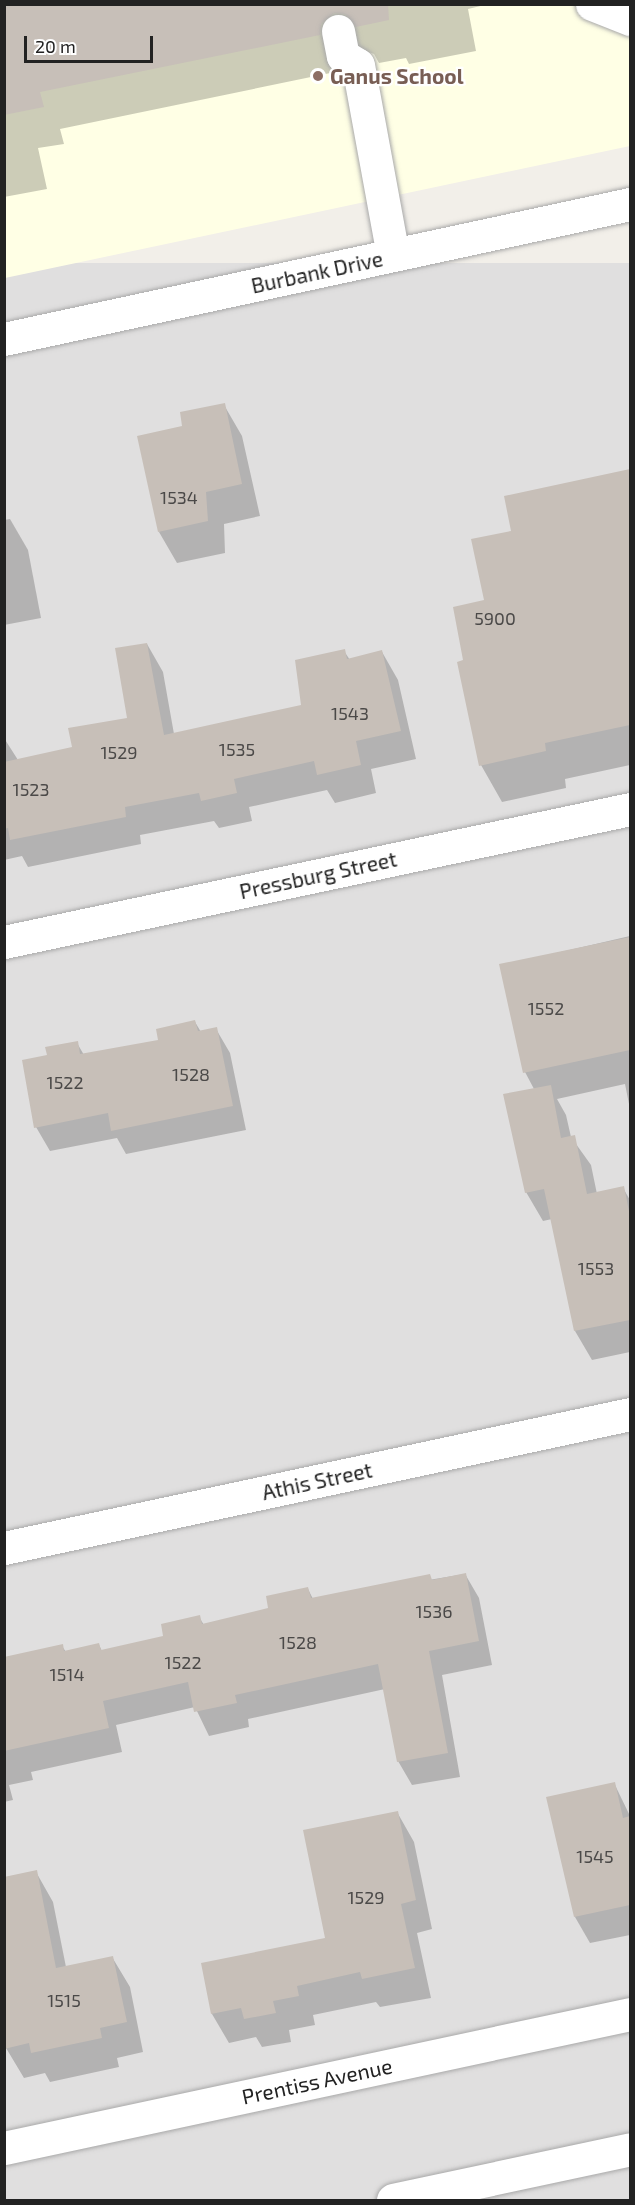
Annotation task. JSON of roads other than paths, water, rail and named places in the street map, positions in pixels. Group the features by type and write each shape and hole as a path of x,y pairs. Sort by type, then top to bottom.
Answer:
{"street":[{"path":"592,4 630,19"},
{"path":"349,29 343,56 358,65 393,255"},
{"name":"Burbank Drive","path":"4,339 630,204"},
{"name":"Pressburg Street","path":"4,942 630,809"},
{"name":"Athis Street","path":"4,1548 630,1414"},
{"name":"Prentiss Avenue","path":"4,2148 630,2014"},
{"path":"393,2200 630,2150"}],"place":[{"name":"Ganus School","path":"318,76"}]}
